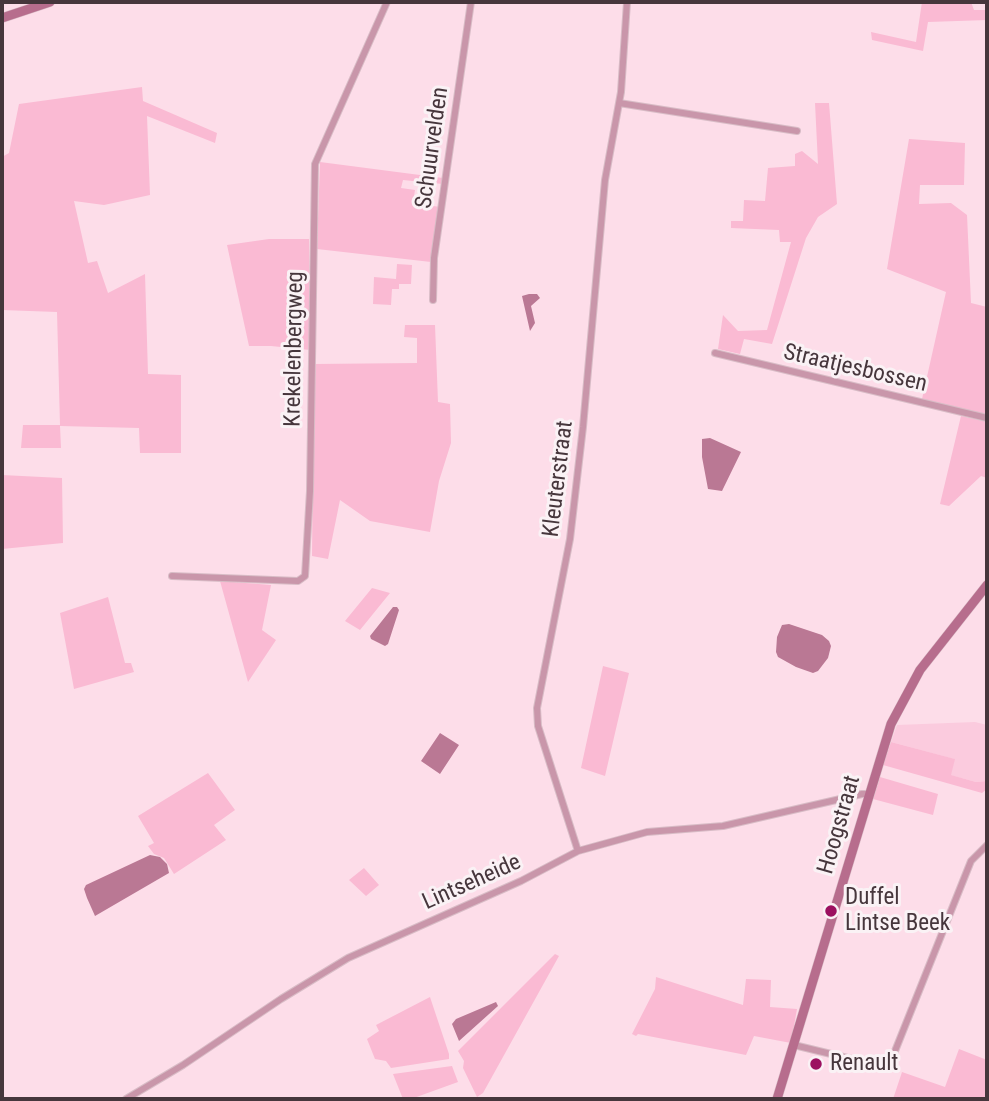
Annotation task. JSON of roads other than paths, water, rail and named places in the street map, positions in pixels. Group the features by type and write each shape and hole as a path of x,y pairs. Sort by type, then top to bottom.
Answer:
{"street":[{"path":"2,18 43,2"},
{"name":"Krekelenbergweg","path":"172,576 298,581 305,576 310,491 315,164 387,2"},
{"name":"Schuurvelden","path":"433,300 433,258 471,2"},
{"name":"Kleuterstraat","path":"578,851 538,726 537,708 570,539 605,180 619,103 627,2"},
{"path":"619,103 797,131"},
{"name":"Straatjesbossen","path":"715,353 987,418"},
{"name":"Hoogstraat","path":"777,1099 887,735 910,687 932,654 987,585"},
{"name":"Lintseheide","path":"126,1099 348,958 521,881 578,851 647,832 723,826 869,794"},
{"path":"794,1045 868,1063 884,1063 893,1056 971,861 987,845"}],"place":[{"name":"Duffel Lintse Beek","path":"831,911"},
{"name":"Renault","path":"816,1064"}]}
